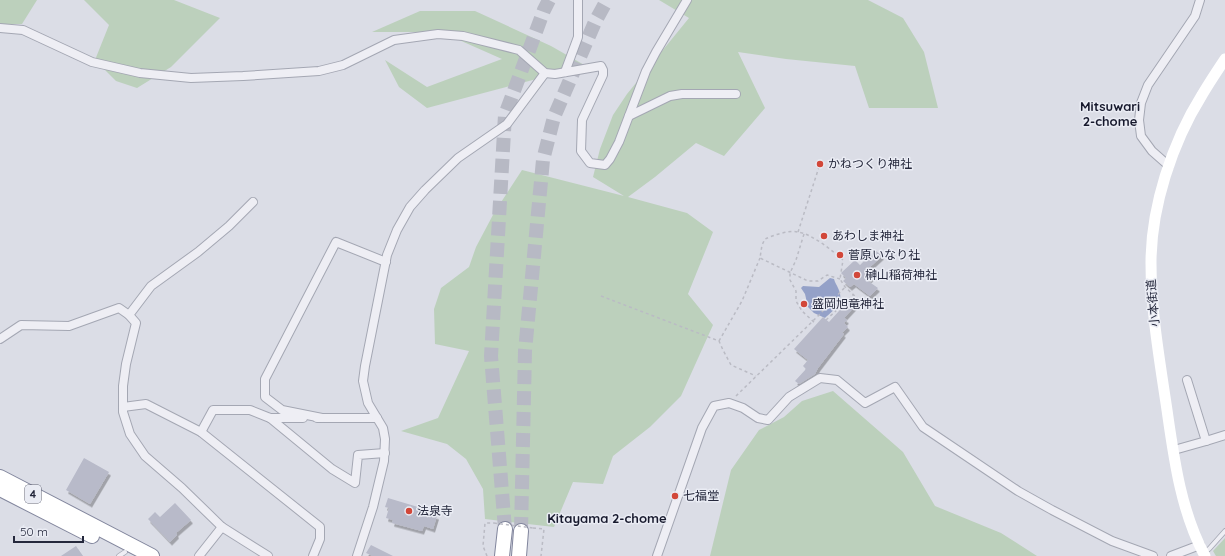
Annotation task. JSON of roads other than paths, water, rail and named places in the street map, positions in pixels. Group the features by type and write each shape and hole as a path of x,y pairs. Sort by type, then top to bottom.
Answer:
{"highway":[{"name":"4","path":"0,477 152,556"},
{"name":"4","path":"0,489 125,555"},
{"path":"500,526 502,556"},
{"path":"519,556 527,530"}],"street":[{"path":"565,72 578,37 578,0"},
{"path":"0,28 23,30 92,62 140,73 191,78 319,71 343,65 394,40 438,34 462,36 519,50 545,73 555,74 601,66 603,75 582,120 581,151 590,163 605,165 610,159 629,116 646,71 687,0"},
{"path":"1169,166 1152,151 1141,136 1139,120 1141,103 1148,84 1194,16 1200,0"},
{"name":"小本街道","path":"1202,551 1186,510 1174,450 1160,367 1151,286 1151,262 1153,232 1158,201 1169,166 1182,132 1191,114 1225,59"},
{"path":"357,556 373,507 385,453 383,428 368,403 363,381 386,262 397,230 410,207 458,158 507,124 545,73"},
{"path":"629,116 670,96 682,94 736,94"},
{"path":"129,315 151,286 198,252 228,226 252,202"},
{"path":"322,418 282,410 265,396 265,379 336,242 386,262"},
{"path":"0,339 21,325 69,326 119,308 129,315 136,323 126,364 123,386 123,412 130,434 145,456 182,488 222,527 268,556"},
{"path":"657,556 702,428 714,406 728,403 742,408 758,418 768,420 789,397 820,378 837,380 865,403 895,387 923,427 1018,491 1112,541 1148,555"},
{"path":"1187,380 1206,441"},
{"path":"123,408 146,404 200,432 320,527 320,539 313,556"},
{"path":"200,432 214,410 250,410 270,418 332,469 355,483 358,455 385,453"},
{"path":"270,418 377,418"},
{"path":"1174,450 1225,435"},
{"path":"199,556 222,527"},
{"path":"1171,556 1202,551"}],"lane":[{"path":"1202,551 1208,549 1225,531"}],"water":[{"path":"830,278 834,279 840,293 840,301 825,318 814,313 808,307 805,294 801,288 803,286 819,287"}],"tunnel":[{"path":"505,529 491,356 505,115 549,0"},
{"path":"521,531 525,351 543,160 554,117 595,22 607,0"}],"place":[{"name":"かねつくり神社","path":"820,164"},
{"name":"あわしま神社","path":"824,236"},
{"name":"菅原いなり社","path":"840,255"},
{"name":"榊山稲荷神社","path":"857,275"},
{"name":"盛岡旭竜神社","path":"804,304"},
{"name":"七福堂","path":"675,496"},
{"name":"法泉寺","path":"409,511"}],"district":[{"name":"Mitsuwari 2-chome","path":"1110,114"},
{"name":"Kitayama 2-chome","path":"607,518"}]}
